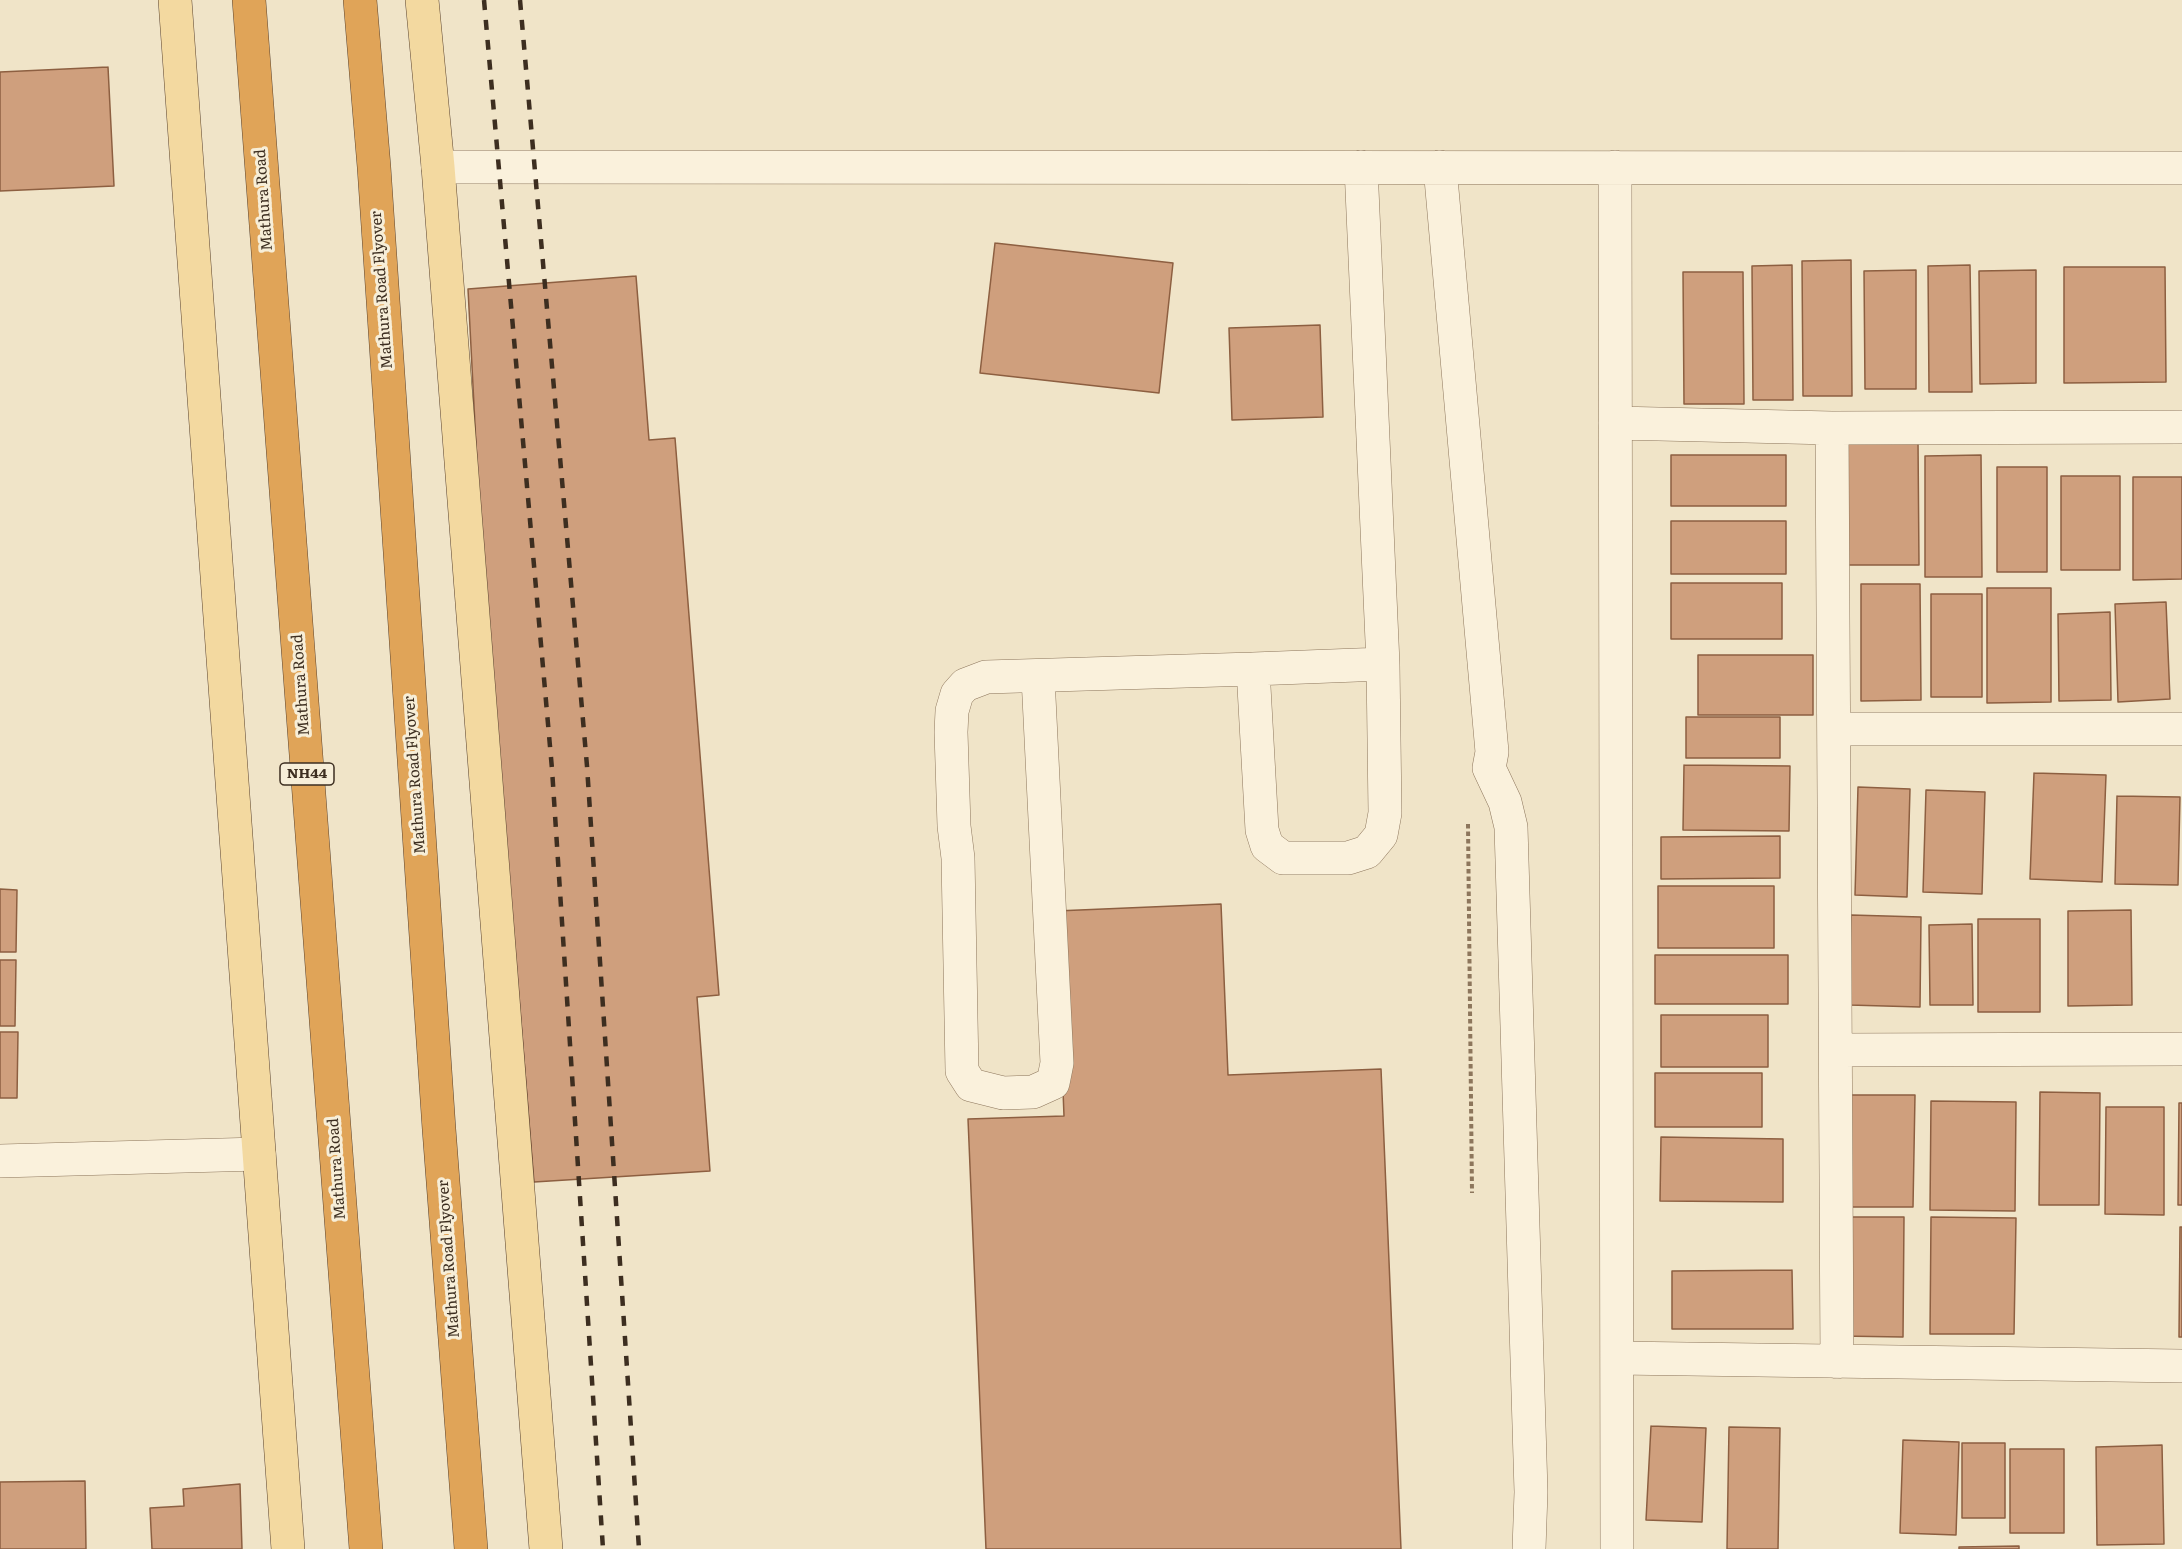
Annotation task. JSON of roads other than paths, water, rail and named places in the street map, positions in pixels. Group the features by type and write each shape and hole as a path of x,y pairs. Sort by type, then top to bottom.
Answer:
{"highway":[{"name":"Mathura Road","path":"249,0 366,1549"},
{"name":"Mathura Road Flyover","path":"360,0 374,167 438,1117 471,1549"}],"main road":[{"path":"176,0 288,1549"},
{"path":"422,0 438,167 546,1549"}],"street":[{"path":"438,167 2182,168"},
{"path":"1253,669 1262,830 1267,846 1283,858 1348,858 1367,852 1381,835 1385,813 1383,664 1361,167"},
{"path":"1440,167 1492,752 1489,768 1505,802 1511,827 1531,1492 1529,1549"},
{"path":"1615,167 1617,1549"},
{"path":"1615,423 1832,428 2182,427"},
{"path":"1832,428 1837,1362"},
{"path":"1038,677 1057,1064 1053,1083 1033,1092 1003,1093 971,1085 962,1071 957,858 951,732 952,711 957,694 965,685 986,677 1383,664"},
{"path":"1834,729 2182,729"},
{"path":"1836,1050 2182,1049"},
{"path":"0,1161 260,1154"},
{"path":"1617,1358 2182,1366"}],"railway":[{"path":"484,0 552,769 603,1549"},
{"path":"520,0 587,766 639,1549"}]}
